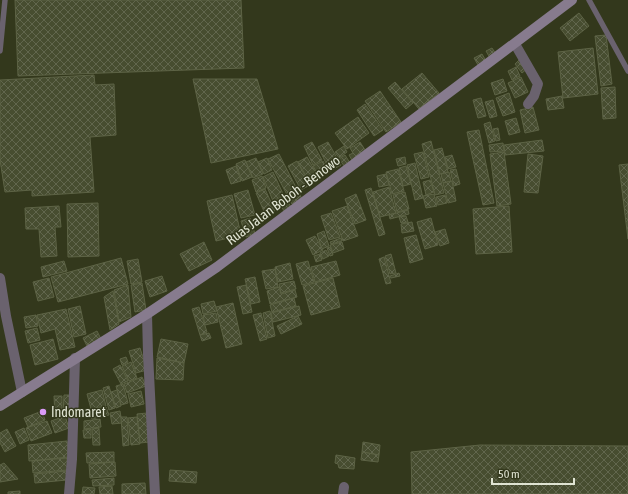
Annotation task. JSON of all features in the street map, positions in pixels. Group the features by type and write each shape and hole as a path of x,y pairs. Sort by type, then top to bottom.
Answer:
{"main road":[{"name":"Ruas Jalan Boboh - Benowo","path":"0,406 147,314 217,267 572,0"}],"street":[{"path":"515,44 538,84 534,96 528,104"},
{"path":"0,281 3,317 22,392"},
{"path":"147,314 155,494"},
{"path":"69,494 72,459 75,358"}],"lane":[{"path":"0,51 5,0"},
{"path":"589,0 628,71"}],"building":[{"path":"15,0 241,0 244,68 18,76"},
{"path":"579,13 589,26 570,41 560,28"},
{"path":"606,35 612,84 601,86 595,36"},
{"path":"492,48 496,54 490,58 486,51"},
{"path":"593,48 598,94 563,98 558,52"},
{"path":"482,54 486,61 478,65 474,58"},
{"path":"520,59 528,68 522,73 515,64"},
{"path":"516,67 520,76 512,80 508,71"},
{"path":"422,73 439,93 419,109 402,89"},
{"path":"94,75 95,85 114,84 116,135 90,137 94,192 32,196 32,190 5,192 0,160 0,80"},
{"path":"521,77 528,92 515,98 508,83"},
{"path":"193,79 257,79 278,149 211,163"},
{"path":"503,79 507,91 495,95 491,83"},
{"path":"395,82 413,103 406,109 388,88"},
{"path":"615,87 616,118 603,119 601,88"},
{"path":"380,91 401,122 386,132 365,101"},
{"path":"509,93 515,112 503,116 496,98"},
{"path":"562,96 564,108 548,110 546,99"},
{"path":"481,98 486,116 478,118 473,100"},
{"path":"493,100 497,116 490,118 485,102"},
{"path":"365,104 383,130 374,136 357,110"},
{"path":"533,107 539,130 525,133 520,110"},
{"path":"358,117 369,133 347,149 335,133"},
{"path":"516,118 520,132 509,135 505,121"},
{"path":"490,122 495,141 489,143 484,124"},
{"path":"498,128 500,140 496,141 493,129"},
{"path":"479,130 494,203 483,205 467,132"},
{"path":"542,140 544,151 505,155 504,145"},
{"path":"431,141 444,193 435,195 422,144"},
{"path":"312,142 322,160 313,165 304,146"},
{"path":"328,142 341,165 330,171 318,147"},
{"path":"360,142 367,153 353,162 349,155 353,153 350,148"},
{"path":"503,143 504,151 490,152 489,145"},
{"path":"344,146 347,152 339,158 335,152"},
{"path":"442,148 448,172 440,174 434,150"},
{"path":"423,152 429,177 421,179 414,154"},
{"path":"504,152 511,204 497,206 490,154"},
{"path":"279,154 302,199 292,204 268,159"},
{"path":"528,154 543,156 538,193 524,192"},
{"path":"345,155 350,163 345,167 339,159"},
{"path":"452,155 456,167 448,169 445,157"},
{"path":"307,157 319,178 310,183 298,162"},
{"path":"405,157 406,164 398,166 396,159"},
{"path":"256,158 263,174 253,178 246,162"},
{"path":"267,158 272,170 264,174 258,162"},
{"path":"245,160 252,177 242,181 236,164"},
{"path":"297,161 310,185 301,190 288,166"},
{"path":"323,161 328,171 319,176 313,166"},
{"path":"415,163 423,198 415,200 407,165"},
{"path":"628,164 628,239 619,165"},
{"path":"236,166 241,181 231,184 226,170"},
{"path":"406,166 411,184 403,186 399,168"},
{"path":"398,169 404,191 392,194 386,172"},
{"path":"456,169 460,184 454,186 450,170"},
{"path":"273,172 284,196 273,201 263,177"},
{"path":"449,172 451,181 443,183 441,174"},
{"path":"386,174 389,185 379,187 377,176"},
{"path":"262,176 266,188 256,192 252,180"},
{"path":"430,180 434,192 426,195 423,182"},
{"path":"452,181 456,201 448,203 443,183"},
{"path":"389,187 396,213 380,217 373,192"},
{"path":"371,188 385,234 379,236 365,190"},
{"path":"265,189 275,211 266,216 256,193"},
{"path":"248,190 255,215 241,218 234,194"},
{"path":"405,192 409,209 397,212 393,195"},
{"path":"356,194 366,220 355,224 345,199"},
{"path":"434,194 437,206 426,208 423,196"},
{"path":"232,195 241,235 216,241 207,201"},
{"path":"445,195 447,203 438,205 436,197"},
{"path":"286,199 291,207 285,212 279,204"},
{"path":"98,203 99,256 68,257 67,204"},
{"path":"59,206 61,227 55,227 57,256 41,257 39,229 26,229 25,208"},
{"path":"347,206 358,236 343,241 332,211"},
{"path":"509,206 512,252 476,254 473,209"},
{"path":"408,210 409,214 390,219 389,215"},
{"path":"331,213 340,237 329,240 321,216"},
{"path":"406,216 408,222 401,223 399,217"},
{"path":"250,218 255,234 246,237 241,221"},
{"path":"431,218 438,245 425,249 417,222"},
{"path":"412,222 414,231 402,233 401,224"},
{"path":"445,229 449,243 440,246 435,232"},
{"path":"324,231 329,246 322,249 317,234"},
{"path":"416,235 423,259 410,263 404,238"},
{"path":"315,236 323,250 313,255 306,240"},
{"path":"341,238 342,241 331,244 330,242"},
{"path":"204,242 212,260 189,271 180,254"},
{"path":"342,242 344,249 333,253 330,245"},
{"path":"330,247 333,255 330,256 327,248"},
{"path":"326,250 329,256 323,259 320,253"},
{"path":"320,254 322,260 316,262 314,256"},
{"path":"391,254 396,273 390,274 385,256"},
{"path":"384,257 391,283 386,284 379,259"},
{"path":"121,258 128,284 58,302 51,277"},
{"path":"138,259 142,282 131,284 127,261"},
{"path":"64,261 67,271 43,277 41,267"},
{"path":"308,261 314,282 302,285 296,264"},
{"path":"336,261 340,275 315,282 311,267"},
{"path":"290,263 293,279 278,282 275,267"},
{"path":"275,269 278,287 266,289 262,271"},
{"path":"399,273 400,276 391,278 390,276"},
{"path":"162,276 167,291 150,297 145,281"},
{"path":"255,277 260,302 251,304 245,279"},
{"path":"49,278 54,297 38,301 33,282"},
{"path":"333,278 340,307 311,315 303,286"},
{"path":"294,281 296,289 281,293 279,284"},
{"path":"142,283 146,310 135,312 131,285"},
{"path":"128,285 131,317 119,322 114,290"},
{"path":"246,285 252,312 243,314 237,287"},
{"path":"279,287 281,294 295,290 297,297 270,304 267,291"},
{"path":"113,291 119,324 110,330 104,297"},
{"path":"294,298 296,306 272,312 270,305"},
{"path":"214,301 217,311 203,314 201,304"},
{"path":"233,303 242,344 226,348 216,307"},
{"path":"80,306 86,334 74,337 68,309"},
{"path":"299,306 301,315 273,322 271,313"},
{"path":"199,307 207,332 200,335 192,309"},
{"path":"66,309 75,347 60,350 55,329 41,333 37,315"},
{"path":"270,311 275,336 268,338 263,313"},
{"path":"216,313 218,322 205,325 203,315"},
{"path":"261,313 267,339 260,341 253,315"},
{"path":"36,315 38,326 26,328 24,317"},
{"path":"298,316 302,324 281,334 277,326"},
{"path":"37,328 40,340 28,343 25,331"},
{"path":"97,331 102,341 88,348 83,338"},
{"path":"209,333 211,338 202,341 200,335"},
{"path":"53,339 58,359 35,365 30,345"},
{"path":"161,339 188,344 184,363 157,357"},
{"path":"140,348 147,370 136,373 129,351"},
{"path":"126,357 128,362 122,365 120,359"},
{"path":"157,358 184,363 183,380 156,379"},
{"path":"131,362 137,378 129,381 122,366"},
{"path":"120,365 128,381 121,384 113,369"},
{"path":"142,377 146,386 127,393 124,384"},
{"path":"123,384 128,403 121,405 116,386"},
{"path":"109,386 115,408 109,410 103,388"},
{"path":"102,390 106,406 91,409 87,394"},
{"path":"117,390 121,406 116,408 111,392"},
{"path":"141,391 144,404 131,407 128,394"},
{"path":"64,395 70,395 69,414 63,414"},
{"path":"54,396 62,396 62,415 55,416"},
{"path":"106,407 109,415 92,419 90,412"},
{"path":"42,411 45,420 28,427 24,418"},
{"path":"120,411 122,423 112,424 110,413"},
{"path":"147,413 149,442 140,443 137,414"},
{"path":"65,416 69,428 55,433 51,421"},
{"path":"121,417 127,417 129,445 123,446"},
{"path":"137,417 140,444 131,445 128,418"},
{"path":"100,419 101,427 84,429 84,421"},
{"path":"47,421 52,433 31,441 26,428"},
{"path":"24,428 29,440 20,444 15,432"},
{"path":"99,428 100,445 93,445 92,429"},
{"path":"7,429 16,446 5,452 0,443 0,433"},
{"path":"91,429 91,438 84,438 83,430"},
{"path":"67,441 69,457 29,461 28,445"},
{"path":"363,442 380,445 379,455 362,452"},
{"path":"480,445 628,446 628,494 412,494 411,452"},
{"path":"114,452 114,462 87,463 86,453"},
{"path":"362,452 379,455 378,462 361,460"},
{"path":"336,455 355,458 354,469 339,468 338,464 335,463"},
{"path":"67,458 68,470 33,473 32,461"},
{"path":"115,462 116,476 90,478 89,464"},
{"path":"4,463 18,479 0,482 0,465"},
{"path":"170,470 197,472 196,483 169,481"},
{"path":"66,471 67,480 35,483 34,474"},
{"path":"114,478 114,485 93,486 92,480"},
{"path":"145,483 146,494 122,494 122,484"},
{"path":"112,486 113,494 100,494 99,487"},
{"path":"83,487 95,488 94,494 82,494"},
{"path":"20,491 20,494 8,494 8,492"}],"place":[{"name":"Indomaret","path":"43,412"}]}
